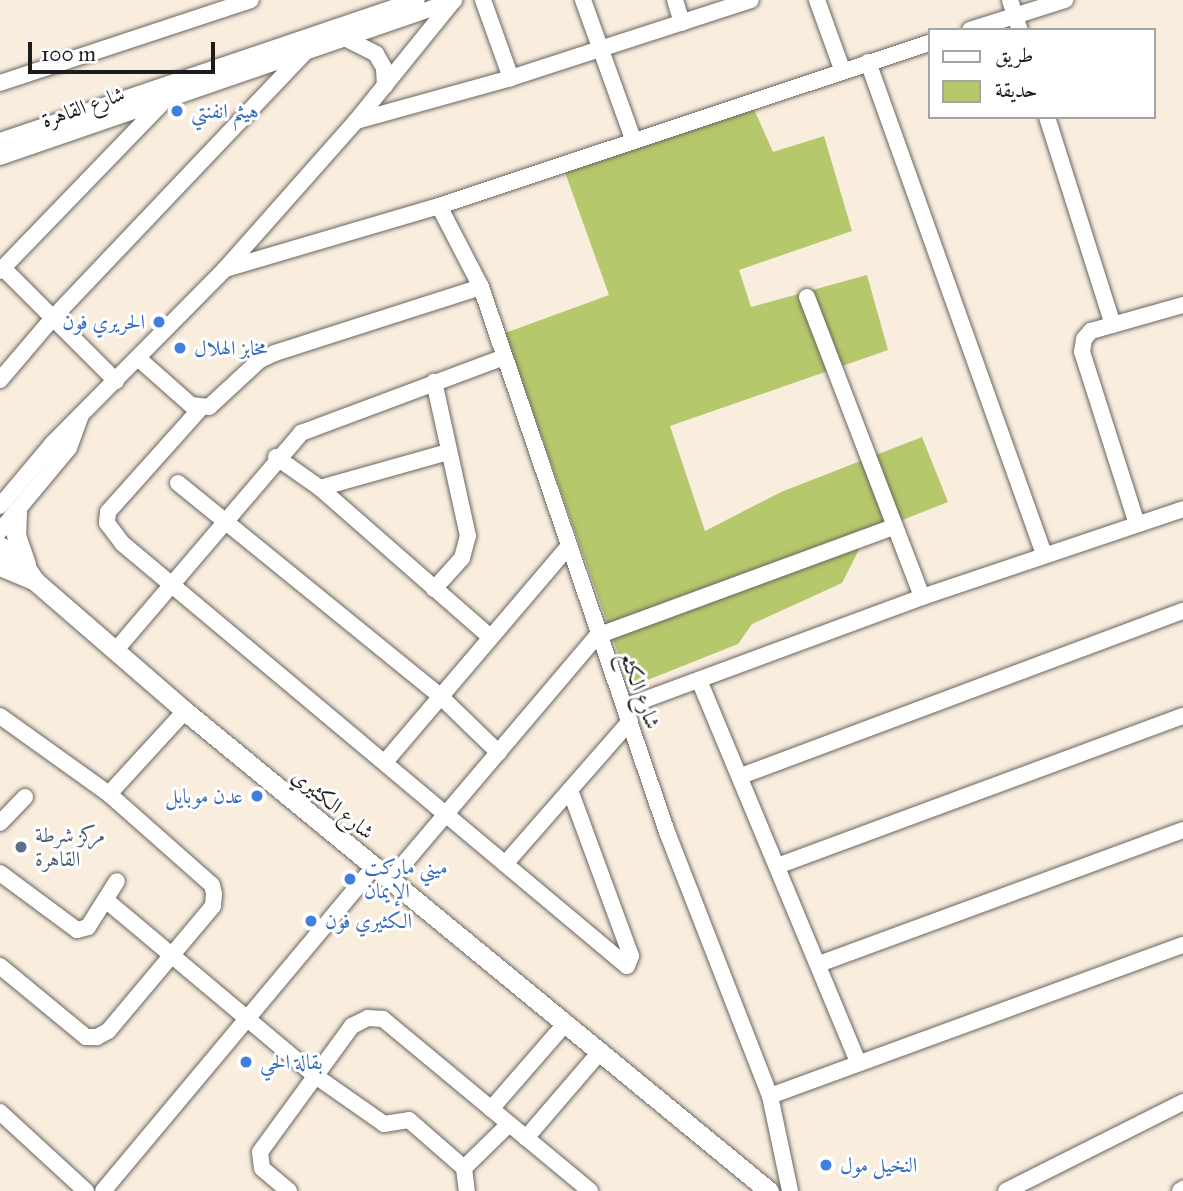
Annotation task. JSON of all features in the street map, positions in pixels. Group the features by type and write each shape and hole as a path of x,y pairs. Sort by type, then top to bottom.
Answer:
{"main road":[{"path":"4,506 31,573"},
{"name":"شارع الكثيري","path":"0,545 185,711 769,1191"},
{"name":"شارع الكثيري","path":"0,566 31,573"}],"street":[{"path":"0,83 251,0"},
{"name":"شارع القاهرة","path":"0,141 417,0"},
{"path":"0,531 4,506 69,448 80,417 225,269 356,121 455,0"},
{"name":"شارع القاهرة","path":"7,155 455,0"},
{"path":"483,0 511,78"},
{"path":"583,0 633,139"},
{"path":"675,0 682,23"},
{"path":"356,121 511,78 751,0"},
{"path":"817,0 842,69"},
{"path":"976,28 1065,0"},
{"path":"345,38 376,54 384,68 385,86"},
{"path":"225,269 439,206 842,69 928,43"},
{"path":"0,380 51,320 306,51"},
{"path":"868,62 1044,554"},
{"path":"116,381 1,270 165,101"},
{"path":"1048,119 1113,325"},
{"path":"0,167 7,155"},
{"name":"شارع الكثع","path":"439,206 481,287 597,636 667,832 770,1096 790,1191"},
{"path":"481,287 260,360 209,407 200,409 105,517 123,544 447,813 621,965 631,964 570,790"},
{"path":"807,298 922,597"},
{"path":"1137,524 1082,352 1091,331 1183,305"},
{"path":"115,651 276,457 301,433 321,423 504,357"},
{"path":"139,359 200,409"},
{"path":"434,382 468,536 462,558 434,589"},
{"path":"320,488 448,452"},
{"path":"276,457 320,488 488,635"},
{"path":"178,483 439,695 499,753"},
{"path":"505,864 570,790 627,714 699,680 922,597 1183,509"},
{"path":"390,880 597,636 893,527"},
{"path":"385,762 488,635 567,548"},
{"path":"741,776 1183,611"},
{"path":"699,680 780,865 858,1062"},
{"path":"109,794 185,711"},
{"path":"0,716 109,794 212,885 213,906 108,1031 97,1037 86,1037 0,965"},
{"path":"780,865 1183,716"},
{"path":"0,822 25,797"},
{"path":"819,964 1183,830"},
{"path":"103,1191 247,1015 374,867"},
{"path":"0,873 77,930 88,927 107,901 117,881"},
{"path":"107,901 172,952 317,1077 384,1124 408,1120 464,1168 467,1191"},
{"path":"770,1096 1183,945"},
{"path":"289,1191 262,1168 260,1152 352,1026 368,1018 383,1019 584,1189"},
{"path":"491,1109 565,1024"},
{"path":"526,1138 600,1052"},
{"path":"1006,1191 1183,1102"},
{"path":"0,1112 86,1191"},
{"path":"464,1168 509,1124"}],"green space":[{"path":"749,98 773,152 824,136 852,231 739,270 751,307 867,275 888,350 670,426 705,531 781,492 922,437 948,502 867,534 842,583 752,624 738,644 630,687 505,333 609,295 562,164"}],"place":[{"name":"هيثم انفنتي","path":"177,111"},
{"name":"الحريري فون","path":"159,322"},
{"name":"مخابز الهلال","path":"180,348"},
{"name":"عدن موبايل","path":"257,796"},
{"name":"مركز شرطة القاهرة","path":"21,847"},
{"name":"ميني ماركت الإيمان","path":"350,879"},
{"name":"الكثيري فون","path":"311,921"},
{"name":"بقالة الحي","path":"246,1062"},
{"name":"النخيل مول","path":"826,1165"}]}
